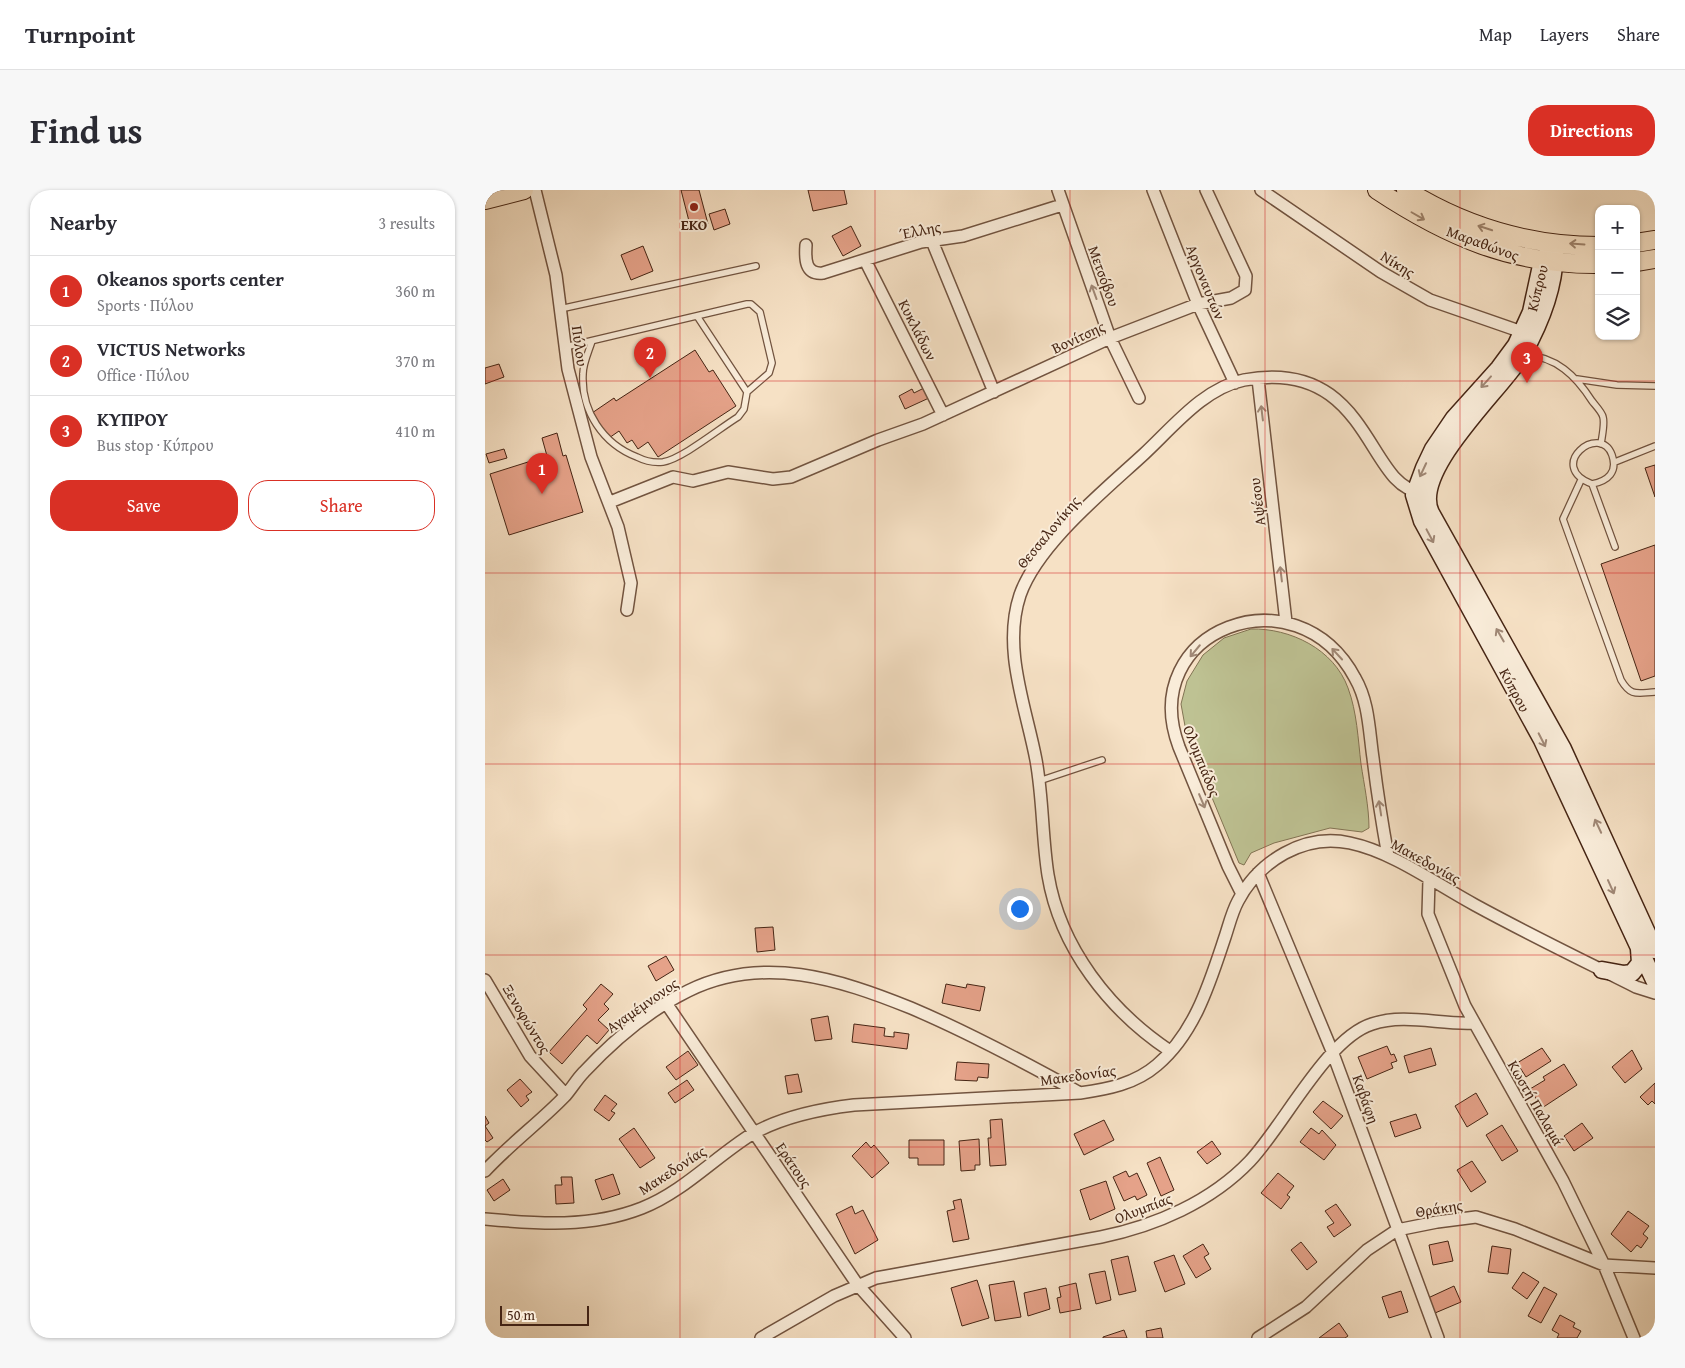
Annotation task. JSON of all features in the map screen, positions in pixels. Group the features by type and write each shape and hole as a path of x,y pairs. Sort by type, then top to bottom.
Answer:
{"main road":[{"path":"485,200 524,190"},
{"name":"Μαραθώνος","path":"1377,190 1417,215 1457,236 1498,251 1549,262 1595,264"},
{"name":"Μαραθώνος","path":"1406,190 1441,210 1477,225 1522,237 1595,246"},
{"path":"1640,242 1655,240"},
{"name":"Κύπρου","path":"1421,492 1439,466 1452,441 1509,374 1522,354 1533,308 1555,242"},
{"path":"1640,261 1655,259"},
{"name":"Κύπρου","path":"1527,334 1447,428 1433,449 1417,512 1542,740 1647,949 1655,982"},
{"path":"1602,970 1624,974 1632,973 1647,949"}],"street":[{"name":"Πύλου","path":"535,190 555,275 568,369 591,457 610,502 631,583 627,610"},
{"name":"Μετσόβου","path":"1057,190 1111,338 1139,398"},
{"name":"Αργοναυτών","path":"1153,190 1198,304 1235,383"},
{"name":"Βονίτσης","path":"610,502 673,477 693,481 728,472 773,479 791,477 878,440 923,424 1111,338 1198,304 1231,298 1242,293 1246,286 1246,276 1206,190"},
{"name":"Νίκης","path":"1261,190 1407,288 1447,308 1527,334"},
{"name":"Έλλης","path":"806,245 807,266 814,273 832,271 932,241 963,236 1062,204"},
{"path":"932,241 994,392"},
{"name":"Κυκλάδων","path":"865,260 943,415"},
{"name":"Θεσσαλονίκης","path":"1170,1051 1146,1034 1106,996 1082,963 1071,943 1050,884 1039,781 1023,705 1013,644 1014,618 1024,584 1056,540 1096,498 1196,407 1220,389 1235,383 1258,379 1297,380 1328,392 1356,419 1397,481 1421,492"},
{"name":"Αψέσου","path":"1258,379 1286,622"},
{"name":"Ολυμπιάδος","path":"1242,894 1228,866 1177,742 1171,720 1171,701 1176,682 1185,664 1199,646 1215,633 1232,624 1273,620 1286,622 1311,633 1332,648 1358,682 1367,712 1388,856"},
{"name":"Μακεδονίας","path":"485,1219 566,1224 592,1221 633,1211 670,1193 754,1133 792,1118 841,1106 1080,1092 1112,1087 1138,1078 1156,1066 1170,1051 1200,1005 1242,894 1258,873 1290,850 1320,841 1351,843 1388,856 1502,920 1636,987 1655,993"},
{"name":"Καβάφη","path":"1258,873 1332,1051 1438,1338"},
{"name":"Κωστή Παλαμά","path":"1429,880 1428,914 1474,1023 1563,1181 1604,1265 1634,1338"},
{"name":"Αγαμέμνονος","path":"485,1171 566,1095 582,1073 613,1043 667,1003 699,986 738,975 772,972 823,978 853,986 959,1028 1080,1092"},
{"name":"Ξενοφώντος","path":"485,980 530,1056 566,1095"},
{"name":"Εράτους","path":"667,1003 857,1284 905,1338"},
{"name":"Ολυμπίας","path":"761,1338 857,1284 909,1271 1128,1232 1183,1209 1205,1197 1249,1161 1276,1129 1332,1051 1359,1030 1381,1022 1412,1020 1474,1023"},
{"name":"Θράκης","path":"1258,1338 1307,1307 1367,1250 1397,1230 1476,1217 1515,1229 1604,1265 1655,1268"}],"lane":[{"path":"560,309 756,266"},
{"path":"565,347 747,304 758,308 772,367 767,376 747,392 744,409 738,417 670,460 655,462 645,460 616,447 598,428 591,415 583,375 592,341"},
{"path":"697,316 747,392"},
{"path":"1522,354 1543,358 1565,369 1577,379 1603,416 1601,444"},
{"path":"1577,379 1617,385 1655,386"},
{"path":"1590,443 1601,444 1611,451 1615,462 1612,474 1604,482 1592,484 1581,480 1574,470 1574,459 1579,448 1590,443"},
{"path":"1615,462 1655,446"},
{"path":"1581,480 1563,519 1621,680 1629,692 1635,694 1655,692"},
{"path":"1592,484 1615,547"},
{"path":"1039,781 1102,760"}],"green space":[{"path":"1251,629 1281,632 1309,644 1332,662 1341,674 1351,697 1355,716 1369,828 1362,832 1330,828 1274,843 1251,853 1244,865 1239,863 1187,737 1181,704 1187,681 1203,655 1224,638"}],"building":[{"name":"EKO","path":"681,190 699,190 708,224 691,229"},
{"path":"808,190 844,190 847,204 813,211"},
{"path":"725,209 730,224 714,230 709,214"},
{"path":"851,226 861,246 843,256 832,236"},
{"path":"643,246 653,271 631,280 621,255"},
{"path":"695,350 709,372 713,370 736,406 658,457 648,442 638,449 632,440 627,443 619,431 609,438 592,413 614,398 616,401"},
{"path":"499,364 504,377 485,384 485,368"},
{"path":"924,388 929,398 905,409 899,396 912,389 914,393"},
{"path":"557,433 563,456 566,455 583,512 509,535 490,474 547,456 542,438"},
{"path":"504,449 507,458 489,463 486,454"},
{"path":"1655,465 1655,497 1645,468"},
{"path":"1655,545 1655,676 1641,681 1601,564"},
{"path":"773,927 775,950 757,952 755,928"},
{"path":"666,956 674,970 656,981 648,966"},
{"path":"601,984 613,994 604,1004 609,1009 598,1020 609,1030 597,1044 587,1035 562,1064 549,1052 587,1009 583,1005"},
{"path":"946,984 966,988 967,984 985,987 980,1011 942,1003"},
{"path":"828,1016 832,1039 815,1041 811,1019"},
{"path":"854,1024 885,1028 884,1036 894,1037 894,1032 909,1034 907,1049 852,1042"},
{"path":"1387,1046 1391,1055 1394,1054 1397,1061 1391,1063 1393,1068 1367,1079 1358,1057"},
{"path":"1431,1048 1436,1065 1409,1073 1404,1056"},
{"path":"1542,1048 1551,1061 1526,1077 1517,1063"},
{"path":"1632,1050 1642,1069 1625,1083 1612,1067"},
{"path":"688,1051 698,1065 676,1080 666,1067"},
{"path":"957,1062 989,1064 988,1078 978,1077 977,1081 955,1080"},
{"path":"1564,1064 1577,1085 1542,1108 1530,1089 1545,1080 1543,1077"},
{"path":"798,1074 802,1092 788,1094 785,1076"},
{"path":"520,1079 532,1092 526,1096 529,1100 521,1107 507,1090"},
{"path":"687,1080 694,1090 675,1103 668,1093"},
{"path":"1655,1083 1655,1104 1652,1101 1648,1105 1640,1097"},
{"path":"1476,1093 1488,1114 1467,1127 1455,1106"},
{"path":"605,1095 617,1104 611,1111 615,1113 609,1121 594,1110"},
{"path":"1323,1101 1343,1116 1331,1129 1313,1112"},
{"path":"1416,1114 1421,1128 1395,1137 1390,1122"},
{"path":"485,1116 489,1123 485,1126"},
{"path":"1002,1119 1006,1165 990,1166 988,1138 991,1138 990,1120"},
{"path":"1104,1120 1114,1140 1084,1155 1074,1134"},
{"path":"1582,1123 1593,1138 1574,1151 1564,1136"},
{"path":"1502,1125 1518,1151 1502,1161 1486,1135"},
{"path":"485,1126 493,1138 487,1142 485,1140"},
{"path":"634,1128 655,1158 640,1168 619,1139"},
{"path":"1311,1128 1319,1134 1322,1130 1336,1145 1324,1160 1300,1142"},
{"path":"979,1139 980,1165 975,1165 975,1170 961,1171 959,1141"},
{"path":"909,1140 944,1140 944,1165 918,1165 918,1158 909,1158"},
{"path":"1212,1141 1221,1154 1207,1164 1197,1152"},
{"path":"866,1142 871,1148 874,1145 889,1163 872,1178 852,1156"},
{"path":"1160,1157 1174,1190 1161,1196 1147,1163"},
{"path":"1472,1161 1486,1182 1471,1192 1457,1170"},
{"path":"1126,1171 1129,1177 1137,1173 1147,1195 1137,1200 1135,1196 1124,1201 1113,1177"},
{"path":"1278,1173 1294,1186 1287,1195 1290,1197 1281,1209 1261,1193"},
{"path":"613,1174 620,1194 602,1200 595,1180"},
{"path":"561,1177 572,1177 574,1203 556,1204 555,1185 562,1185"},
{"path":"503,1179 510,1190 494,1201 487,1190"},
{"path":"1106,1181 1115,1209 1090,1220 1080,1190"},
{"path":"961,1199 969,1239 953,1242 947,1211 955,1209 953,1201"},
{"path":"1336,1204 1351,1225 1334,1237 1327,1227 1334,1223 1325,1211"},
{"path":"852,1206 855,1214 863,1210 878,1240 855,1254 836,1214"},
{"path":"1628,1211 1649,1226 1643,1234 1648,1238 1641,1248 1637,1245 1631,1252 1611,1234"},
{"path":"1448,1241 1453,1261 1433,1265 1429,1245"},
{"path":"1301,1242 1317,1262 1307,1270 1291,1250"},
{"path":"1203,1244 1209,1254 1204,1257 1211,1269 1196,1278 1183,1256"},
{"path":"1492,1246 1511,1249 1508,1274 1488,1272"},
{"path":"1174,1255 1185,1284 1165,1292 1154,1262"},
{"path":"1128,1256 1136,1291 1119,1295 1111,1260"},
{"path":"1105,1271 1111,1300 1096,1304 1089,1274"},
{"path":"1523,1272 1539,1282 1527,1299 1512,1288"},
{"path":"977,1280 989,1318 962,1326 951,1288"},
{"path":"1014,1281 1021,1317 995,1321 989,1285"},
{"path":"1076,1283 1081,1309 1060,1313 1057,1298 1061,1297 1059,1287"},
{"path":"1454,1286 1461,1302 1435,1313 1428,1298"},
{"path":"1544,1287 1557,1294 1541,1323 1528,1316"},
{"path":"1046,1288 1050,1309 1028,1316 1024,1293"},
{"path":"1401,1291 1408,1312 1389,1318 1382,1297"},
{"path":"1560,1315 1575,1323 1573,1327 1581,1331 1577,1338 1557,1338 1559,1334 1552,1330"},
{"path":"1339,1323 1348,1336 1345,1338 1319,1338"},
{"path":"1161,1328 1163,1338 1147,1338 1146,1331"},
{"path":"1124,1330 1127,1338 1103,1338 1103,1337"}],"place":[{"name":"EKO","path":"694,207"},
{"name":"VICTUS Networks","path":"650,378"},
{"name":"ΚΥΠΡΟΥ","path":"1527,383"},
{"name":"Okeanos sports center","path":"542,494"}]}
